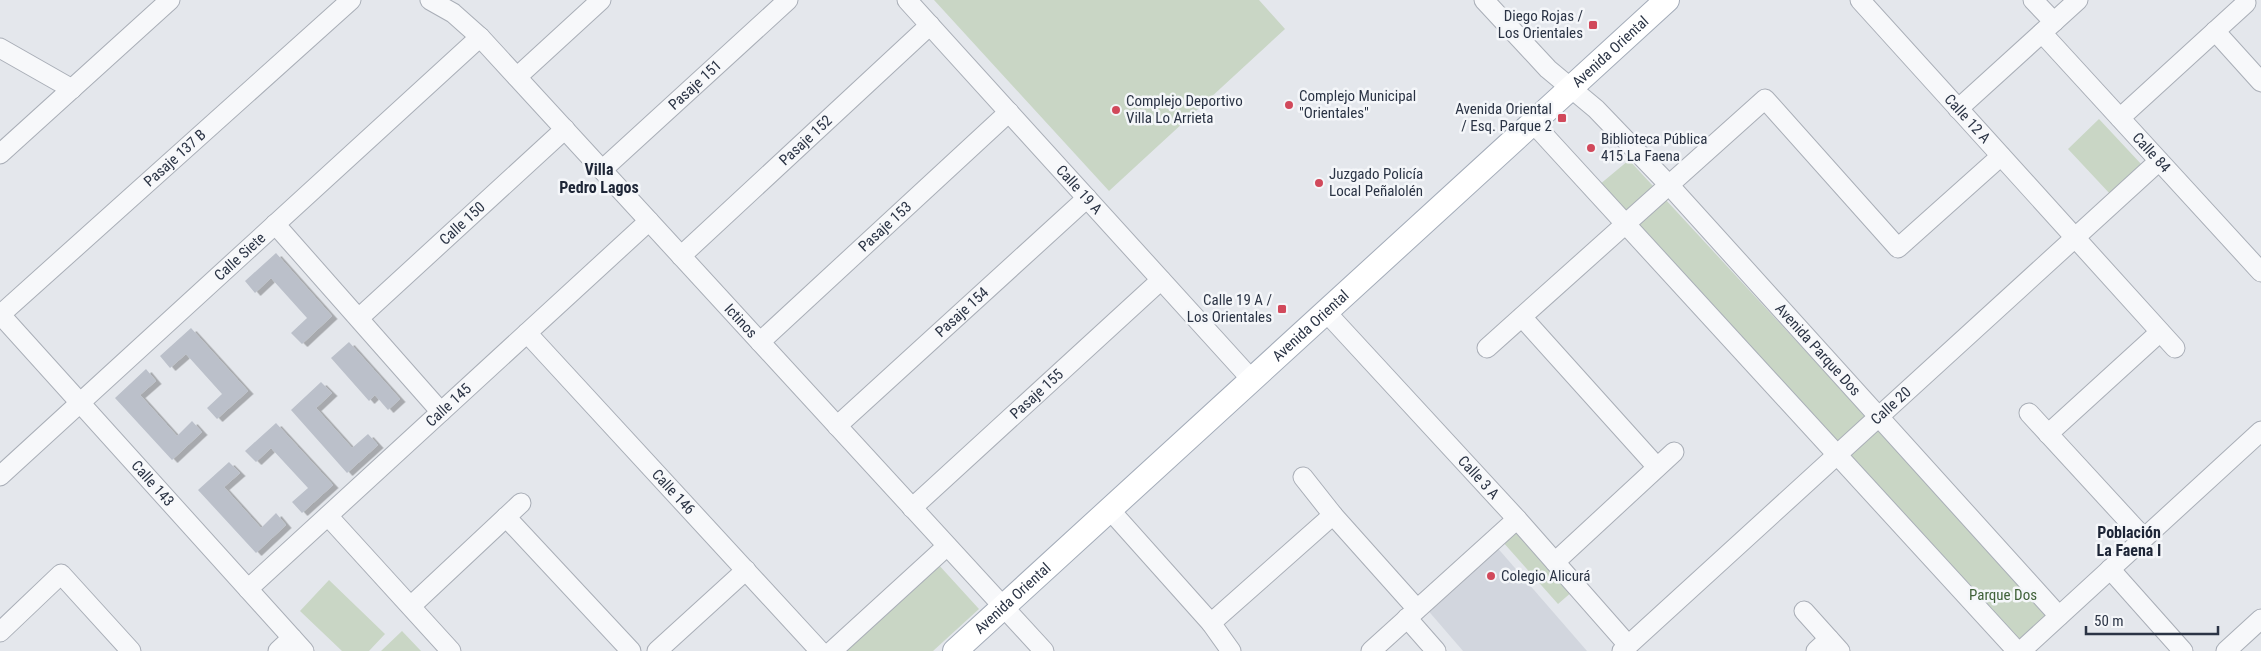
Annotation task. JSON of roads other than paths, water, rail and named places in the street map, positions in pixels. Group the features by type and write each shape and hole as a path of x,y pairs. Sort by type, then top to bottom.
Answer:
{"main road":[{"name":"Avenida Oriental","path":"955,651 1667,0"}],"street":[{"name":"Pasaje 137 B","path":"0,315 351,0"},
{"name":"Ictinos","path":"430,0 453,13 480,37 1044,651"},
{"path":"517,77 601,0"},
{"name":"Pasaje 151","path":"602,170 788,0"},
{"name":"Calle 19 A","path":"907,0 1252,380"},
{"name":"Avenida Parque Dos","path":"1484,0 1548,69 1596,109 1670,186 2059,616"},
{"name":"Calle 12 A","path":"1860,0 2074,238 2176,348"},
{"name":"Calle 84","path":"2033,0 2048,28 2120,118 2261,272"},
{"path":"1958,109 2078,0"},
{"path":"0,154 72,89 163,2"},
{"path":"2120,118 2246,3"},
{"name":"Pasaje 152","path":"681,256 930,25"},
{"path":"2215,31 2261,82"},
{"name":"Calle Siete","path":"0,476 480,37"},
{"path":"0,48 72,89"},
{"path":"1487,348 1765,100 1898,248 2001,156"},
{"name":"Pasaje 153","path":"760,342 1009,112"},
{"path":"1534,123 2019,651 2261,431"},
{"name":"Calle 150","path":"359,318 565,129"},
{"name":"Calle 20","path":"1625,648 2159,161"},
{"name":"Pasaje 154","path":"837,426 1087,198"},
{"name":"Calle 145","path":"248,589 649,221"},
{"path":"275,224 441,412"},
{"name":"Pasaje 155","path":"912,508 1161,280"},
{"name":"Calle 3 A","path":"1326,312 1516,518 1555,562 1625,648"},
{"name":"Calle 143","path":"0,315 298,644"},
{"path":"1522,317 1657,467"},
{"path":"2048,434 2160,332"},
{"name":"Calle 146","path":"528,333 820,651"},
{"path":"2029,412 2144,538"},
{"path":"1555,562 1674,452"},
{"path":"1303,477 1412,614 1436,651"},
{"path":"411,606 520,503"},
{"path":"1110,510 1211,623 1231,651"},
{"path":"1211,623 1333,515"},
{"path":"328,516 450,650"},
{"path":"506,517 631,651"},
{"path":"1371,651 1516,518"},
{"path":"832,651 947,546"},
{"path":"2110,569 2183,651"},
{"path":"657,651 746,570"},
{"path":"0,632 61,574 131,651"},
{"path":"1804,611 1828,647"},
{"path":"2226,651 2261,619"},
{"path":"278,651 298,644"}],"place":[{"name":"Diego Rojas / Los Orientales","path":"1593,25"},
{"name":"Complejo Municipal \"Orientales\"","path":"1289,105"},
{"name":"Complejo Deportivo Villa Lo Arrieta","path":"1116,110"},
{"name":"Avenida Oriental / Esq. Parque 2","path":"1562,118"},
{"name":"Biblioteca Pública 415 La Faena","path":"1591,148"},
{"name":"Juzgado Policía Local Peñalolén","path":"1319,183"},
{"name":"Calle 19 A / Los Orientales","path":"1282,309"},
{"name":"Colegio Alicurá","path":"1491,576"}],"district":[{"name":"Villa Pedro Lagos","path":"599,178"},
{"name":"Población La Faena I","path":"2129,541"}],"park label":[{"name":"Parque Dos","path":"2003,595"}]}
